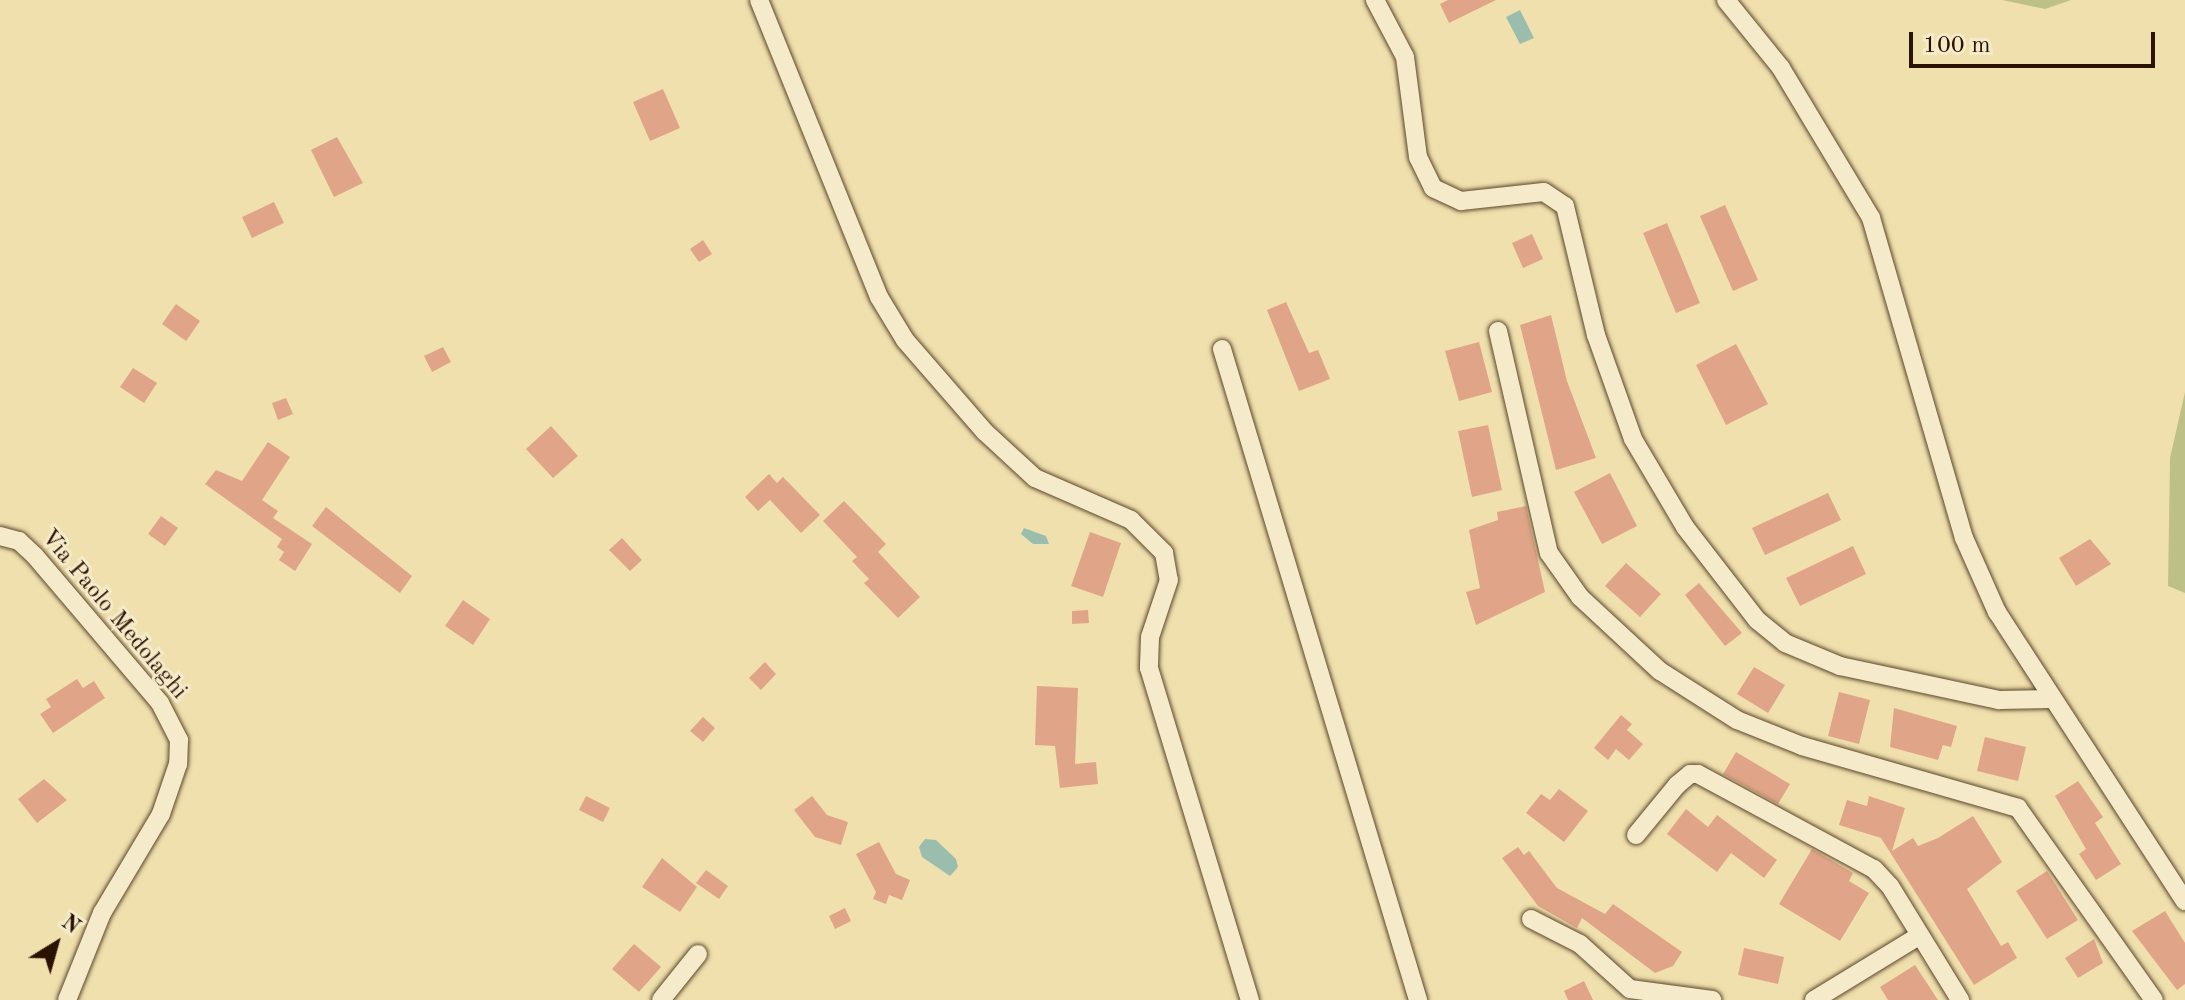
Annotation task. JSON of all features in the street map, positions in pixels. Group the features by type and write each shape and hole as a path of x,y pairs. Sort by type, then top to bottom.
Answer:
{"street":[{"path":"759,0 879,297 905,340 1031,475 1056,490 1131,520 1164,553 1169,580 1150,637 1149,671 1250,1000"},
{"path":"1375,0 1405,57 1418,157 1433,188 1461,201 1544,192 1565,206 1596,335 1633,439 1685,527 1757,620 1785,643 1840,666 1988,699 2052,699"},
{"path":"1726,0 1781,68 1871,218 1964,538 1997,612 2185,901"},
{"path":"1498,331 1549,553 1580,597 1660,671 1737,720 1802,746 2018,808 2154,1000"},
{"path":"1222,349 1418,1000"},
{"name":"Via Paolo Medolaghi","path":"0,536 19,541 35,556 160,703 179,740 178,764 161,814 102,913 67,1000"},
{"path":"1636,835 1677,785 1690,774 1698,774 1750,806 1864,861 1890,886 1960,1000"},
{"path":"1531,919 1580,944 1630,989 1712,1000"},
{"path":"1814,1000 1919,936"},
{"path":"661,1000 698,954"}],"green space":[{"path":"2002,0 2071,0 2045,9"},
{"path":"2185,392 2185,593 2168,586 2170,458"}],"shaded area":[{"path":"1520,10 1534,38 1520,44 1506,17"},
{"path":"1024,528 1046,536 1049,544 1033,544 1021,534"},
{"path":"925,839 936,840 956,859 958,867 950,876 922,857 919,847"}],"building":[{"path":"1448,0 1496,0 1449,23 1440,4"},
{"path":"663,89 680,128 650,141 633,102"},
{"path":"337,137 363,183 334,197 311,150"},
{"path":"274,202 284,223 252,238 242,217"},
{"path":"1725,205 1758,280 1733,291 1700,216"},
{"path":"1667,223 1700,303 1676,313 1643,233"},
{"path":"1532,234 1543,259 1523,268 1512,243"},
{"path":"703,240 712,254 699,262 690,249"},
{"path":"1286,302 1309,353 1318,350 1330,379 1299,391 1267,310"},
{"path":"176,304 200,321 186,341 162,324"},
{"path":"1551,315 1567,381 1596,458 1556,470 1520,325"},
{"path":"1479,342 1492,392 1459,401 1445,351"},
{"path":"1736,344 1768,404 1726,425 1696,365"},
{"path":"443,347 451,362 432,372 424,356"},
{"path":"133,368 157,383 144,403 120,387"},
{"path":"286,398 293,414 278,420 272,403"},
{"path":"1488,425 1502,490 1472,497 1458,431"},
{"path":"551,426 578,456 553,478 526,449"},
{"path":"268,442 290,457 262,500 278,511 273,518 312,544 295,571 279,560 284,552 277,547 282,539 205,484 216,470 242,481"},
{"path":"1610,473 1637,526 1602,544 1574,492"},
{"path":"769,474 777,483 783,477 820,515 801,533 770,500 758,511 745,497"},
{"path":"1828,493 1841,520 1765,555 1752,528"},
{"path":"844,501 886,544 878,552 920,597 898,618 864,583 869,579 852,561 857,557 823,521"},
{"path":"1526,506 1545,592 1476,625 1466,592 1480,588 1469,530 1498,520 1497,512"},
{"path":"326,507 412,576 400,593 312,526"},
{"path":"161,516 178,528 165,546 148,534"},
{"path":"1090,532 1121,543 1103,597 1071,586"},
{"path":"622,538 642,560 630,571 609,550"},
{"path":"2090,539 2111,564 2076,586 2059,558"},
{"path":"1853,546 1866,574 1800,606 1786,578"},
{"path":"1626,563 1661,594 1640,617 1605,586"},
{"path":"1699,583 1742,633 1725,646 1685,595"},
{"path":"463,600 490,619 473,645 445,626"},
{"path":"1088,610 1089,623 1072,624 1072,611"},
{"path":"765,662 776,674 761,690 749,678"},
{"path":"1754,667 1785,685 1768,713 1737,694"},
{"path":"77,679 83,688 94,681 105,698 53,733 40,714 51,707 46,699"},
{"path":"1037,686 1078,688 1075,764 1096,762 1098,784 1060,788 1055,746 1035,745"},
{"path":"1839,692 1870,700 1859,744 1828,736"},
{"path":"1894,708 1957,726 1951,747 1943,745 1938,760 1890,747"},
{"path":"1621,715 1632,724 1627,730 1643,744 1629,760 1616,749 1608,760 1594,748"},
{"path":"703,717 715,728 703,742 690,731"},
{"path":"1985,737 2026,747 2018,781 1977,771"},
{"path":"1736,752 1790,784 1778,804 1723,774"},
{"path":"44,779 67,800 37,823 18,799"},
{"path":"2078,781 2103,817 2095,823 2121,864 2096,880 2079,854 2086,849 2055,796"},
{"path":"1559,789 1588,811 1564,842 1526,813 1541,794 1550,800"},
{"path":"586,796 610,808 603,822 579,810"},
{"path":"812,796 827,815 848,822 841,845 815,837 794,810"},
{"path":"1869,796 1905,808 1892,851 1913,838 1918,846 1938,838 1973,816 2002,862 1967,889 2001,946 2008,942 2017,958 1974,985 1881,838 1839,825 1847,800 1867,806"},
{"path":"1686,809 1708,827 1717,815 1777,860 1764,878 1731,853 1717,872 1667,834"},
{"path":"879,842 896,874 910,880 902,900 889,895 886,904 873,899 876,892 856,854"},
{"path":"1518,847 1524,855 1529,851 1557,888 1605,914 1613,904 1682,952 1673,966 1655,973 1582,918 1577,928 1538,906 1502,858"},
{"path":"1812,849 1853,873 1849,881 1869,893 1840,941 1779,904"},
{"path":"662,858 697,887 680,912 642,887"},
{"path":"706,870 728,886 719,899 696,883"},
{"path":"2047,871 2078,920 2047,939 2016,891"},
{"path":"845,908 851,921 835,929 829,916"},
{"path":"2165,911 2185,943 2185,984 2177,990 2132,931"},
{"path":"2094,939 2103,963 2078,978 2065,958"},
{"path":"634,944 661,967 639,992 612,969"},
{"path":"1744,948 1784,957 1778,984 1738,975"},
{"path":"1915,965 1938,1000 1888,1000 1880,987"},
{"path":"1584,981 1593,1000 1568,1000 1564,991"}]}
